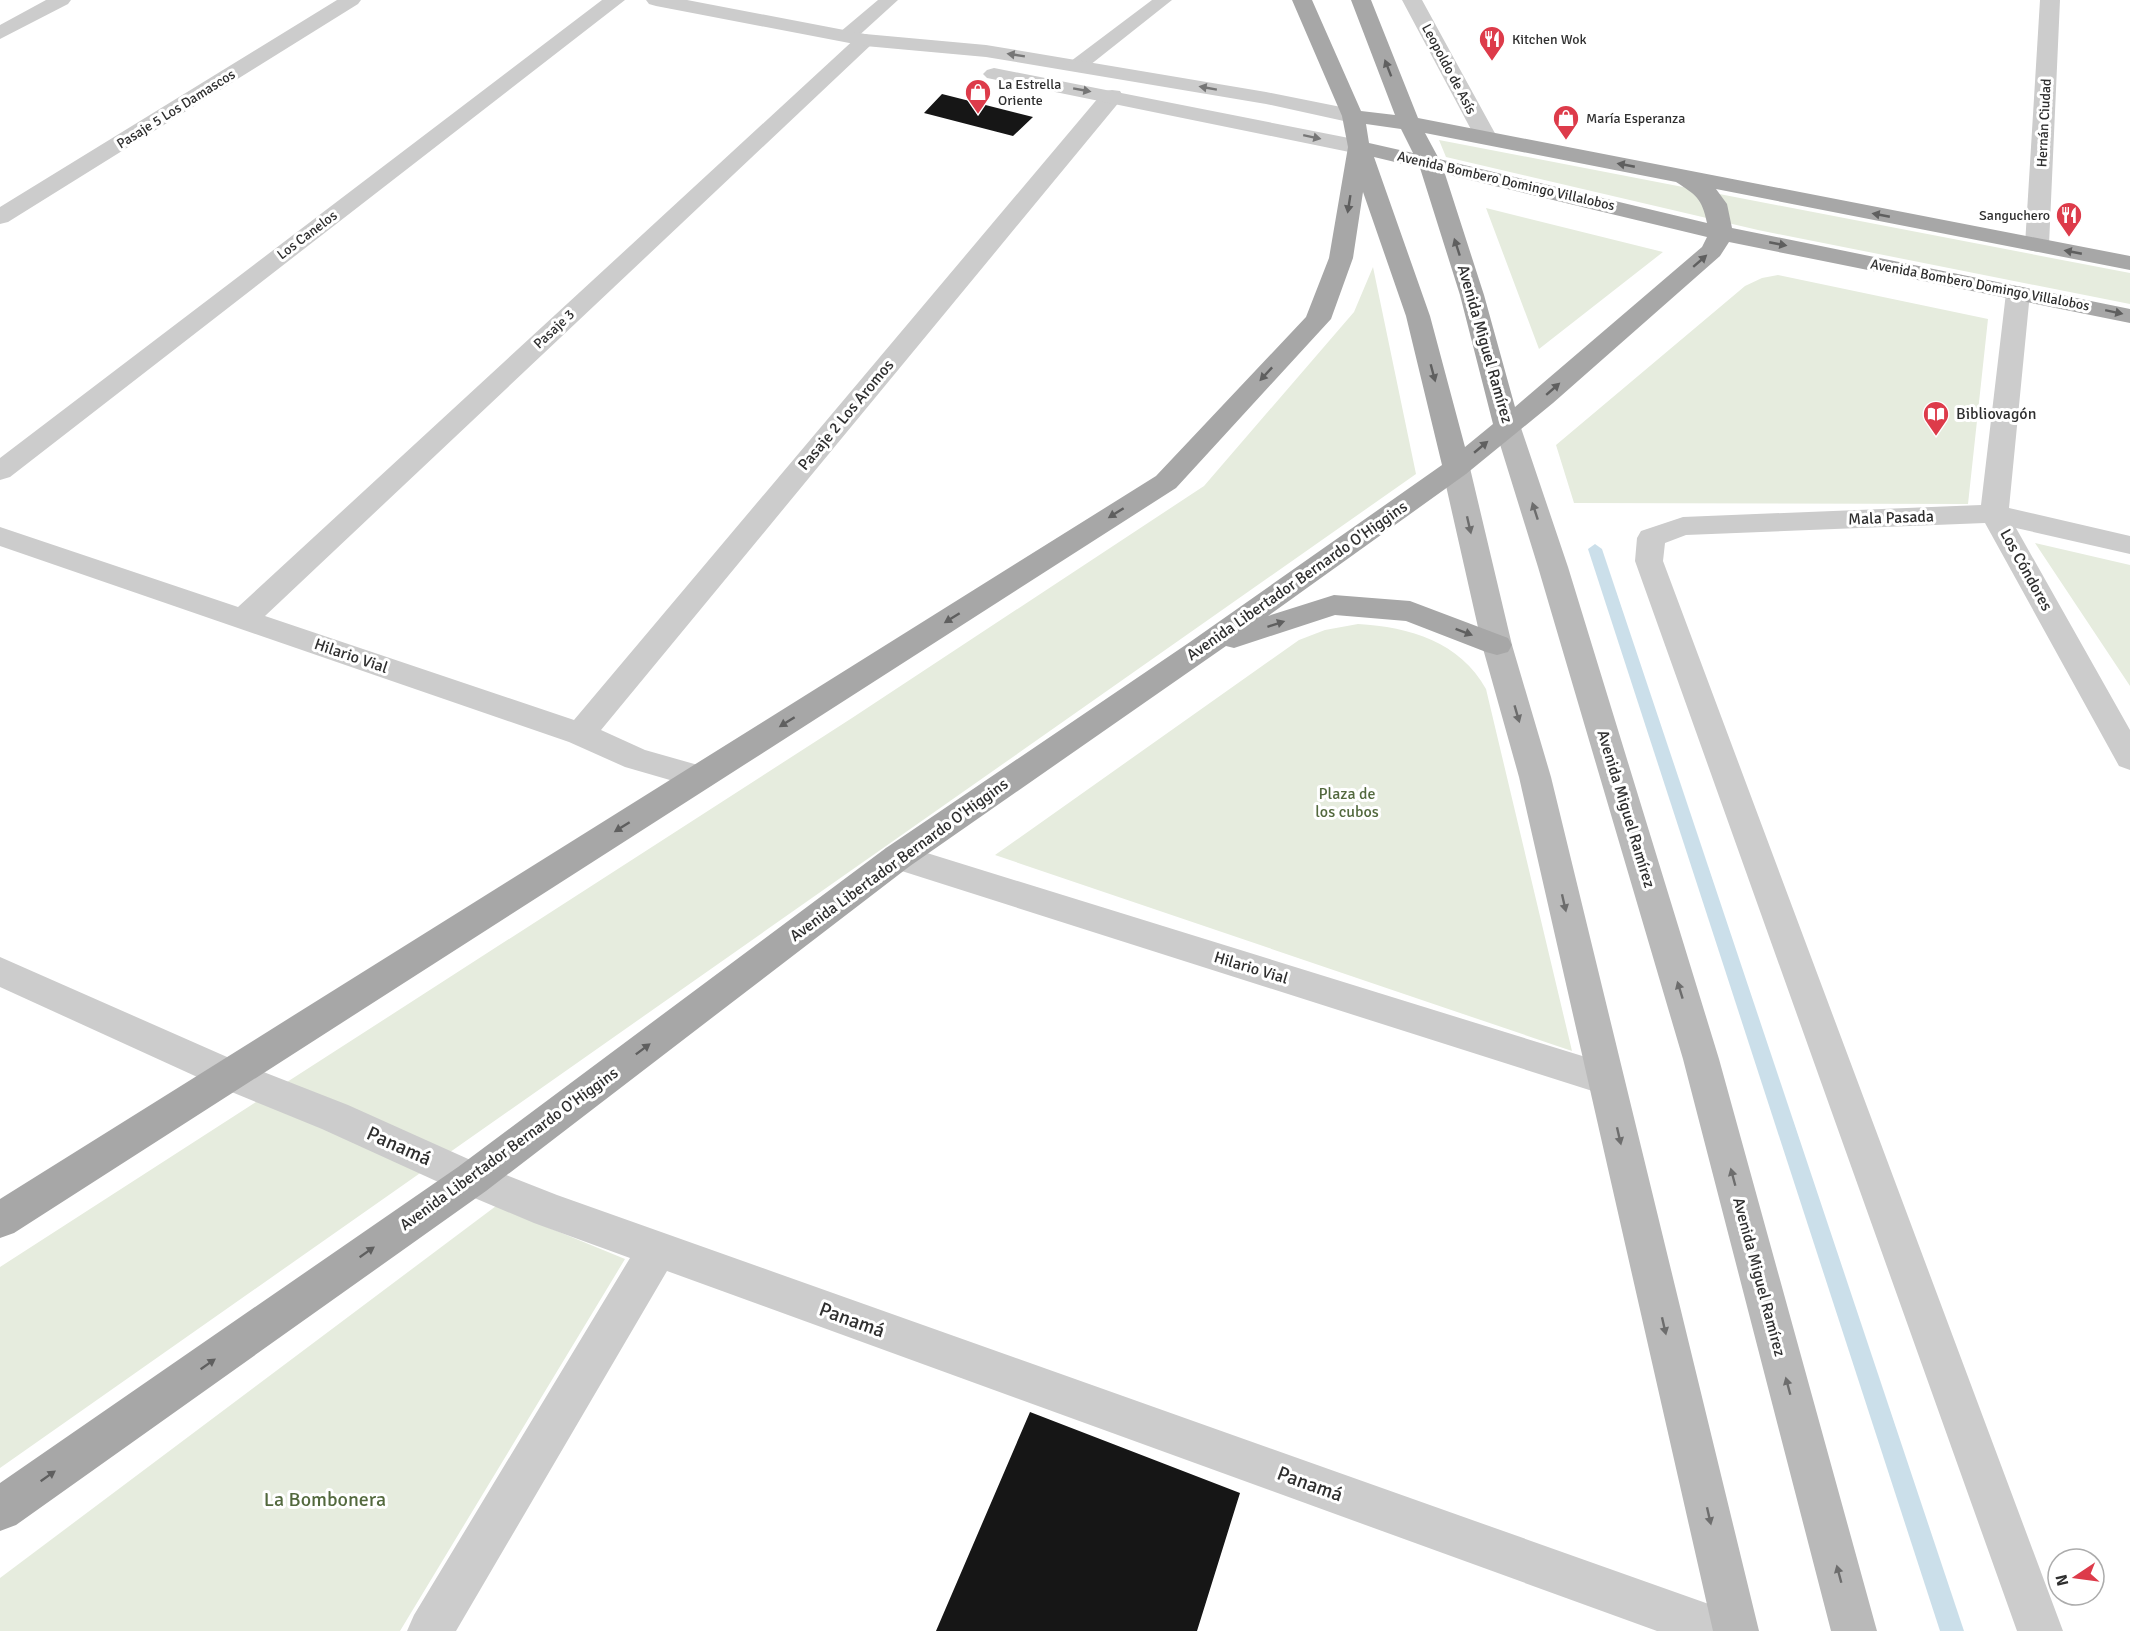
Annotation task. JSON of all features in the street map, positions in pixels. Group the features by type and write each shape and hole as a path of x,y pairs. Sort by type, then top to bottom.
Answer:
{"main road":[{"path":"1302,0 1356,131 1418,316 1449,433 1455,468 1497,645 1535,777 1736,1631"},
{"name":"Avenida Miguel Ramírez","path":"1361,0 1409,123 1430,164 1472,295 1507,425 1553,567 1701,1059 1854,1631"},
{"name":"Avenida Bombero Domingo Villalobos","path":"1356,131 1409,123 2130,263"},
{"path":"0,1220 1166,482 1318,319 1341,258 1356,131"},
{"name":"Avenida Bombero Domingo Villalobos","path":"1356,131 1430,164 1721,233 2130,316"},
{"path":"1683,176 1705,191 1715,204 1721,233"},
{"name":"Avenida Libertador Bernardo O'Higgins","path":"0,1509 472,1179 898,857 1201,649 1455,468 1544,397 1712,251 1721,233"},
{"path":"1201,649 1334,605 1410,611 1497,645"}],"street":[{"path":"0,33 62,0"},
{"name":"Pasaje 5 Los Damascos","path":"0,217 351,0"},
{"name":"Los Canelos","path":"0,471 615,0"},
{"name":"Avenida Bombero Domingo Villalobos","path":"656,0 683,2 865,39 943,45 1078,65 1356,131"},
{"name":"Leopoldo de Asís","path":"1412,0 1486,137"},
{"name":"Hernán Ciudad","path":"2037,245 2050,0"},
{"name":"Avenida Bombero Domingo Villalobos","path":"865,39 932,63 1112,96 1356,131"},
{"name":"Pasaje 3","path":"243,619 865,39"},
{"name":"Pasaje 2 Los Aromos","path":"580,734 1112,96"},
{"name":"Los Cóndores","path":"2018,293 1994,514 2130,759"},
{"name":"Mala Pasada","path":"2040,1631 1649,561 1651,538 1683,526 1994,514 2130,545"},
{"name":"Hilario Vial","path":"0,536 580,734 636,759 701,777"},
{"name":"Hilario Vial","path":"898,857 1605,1079"},
{"name":"Panamá","path":"0,971 230,1075 335,1117 472,1179 657,1250 1720,1631"},
{"path":"430,1631 657,1250"}],"lane":[{"path":"865,39 889,0"},
{"path":"1078,65 1163,0"}],"green space":[{"path":"1439,140 2130,273 2130,304 1758,230 1446,157"},
{"path":"1486,208 1663,252 1539,349"},
{"path":"1373,267 1416,474 0,1468 0,1267 852,718 1204,486 1354,312"},
{"path":"1778,275 1988,319 1968,504 1574,503 1556,445 1745,286 1762,278"},
{"path":"2035,543 2130,565 2130,686"},
{"name":"Plaza de los cubos","path":"1358,624 1396,629 1432,640 1462,659 1486,689 1572,1051 995,855 1299,640 1325,630"},
{"name":"La Bombonera","path":"496,1206 625,1259 400,1631 0,1631 0,1578"}],"building":[{"name":"La Estrella Oriente","path":"942,94 1033,117 1013,136 924,113"},
{"path":"1030,1412 1240,1493 1197,1631 936,1631"}],"waterway":[{"path":"1595,549 1952,1631"}],"place":[{"name":"Kitchen Wok","path":"1492,62"},
{"name":"La Estrella Oriente","path":"978,115"},
{"name":"María Esperanza","path":"1566,141"},
{"name":"Sanguchero","path":"2069,238"},
{"name":"Bibliovagón","path":"1936,437"}]}
